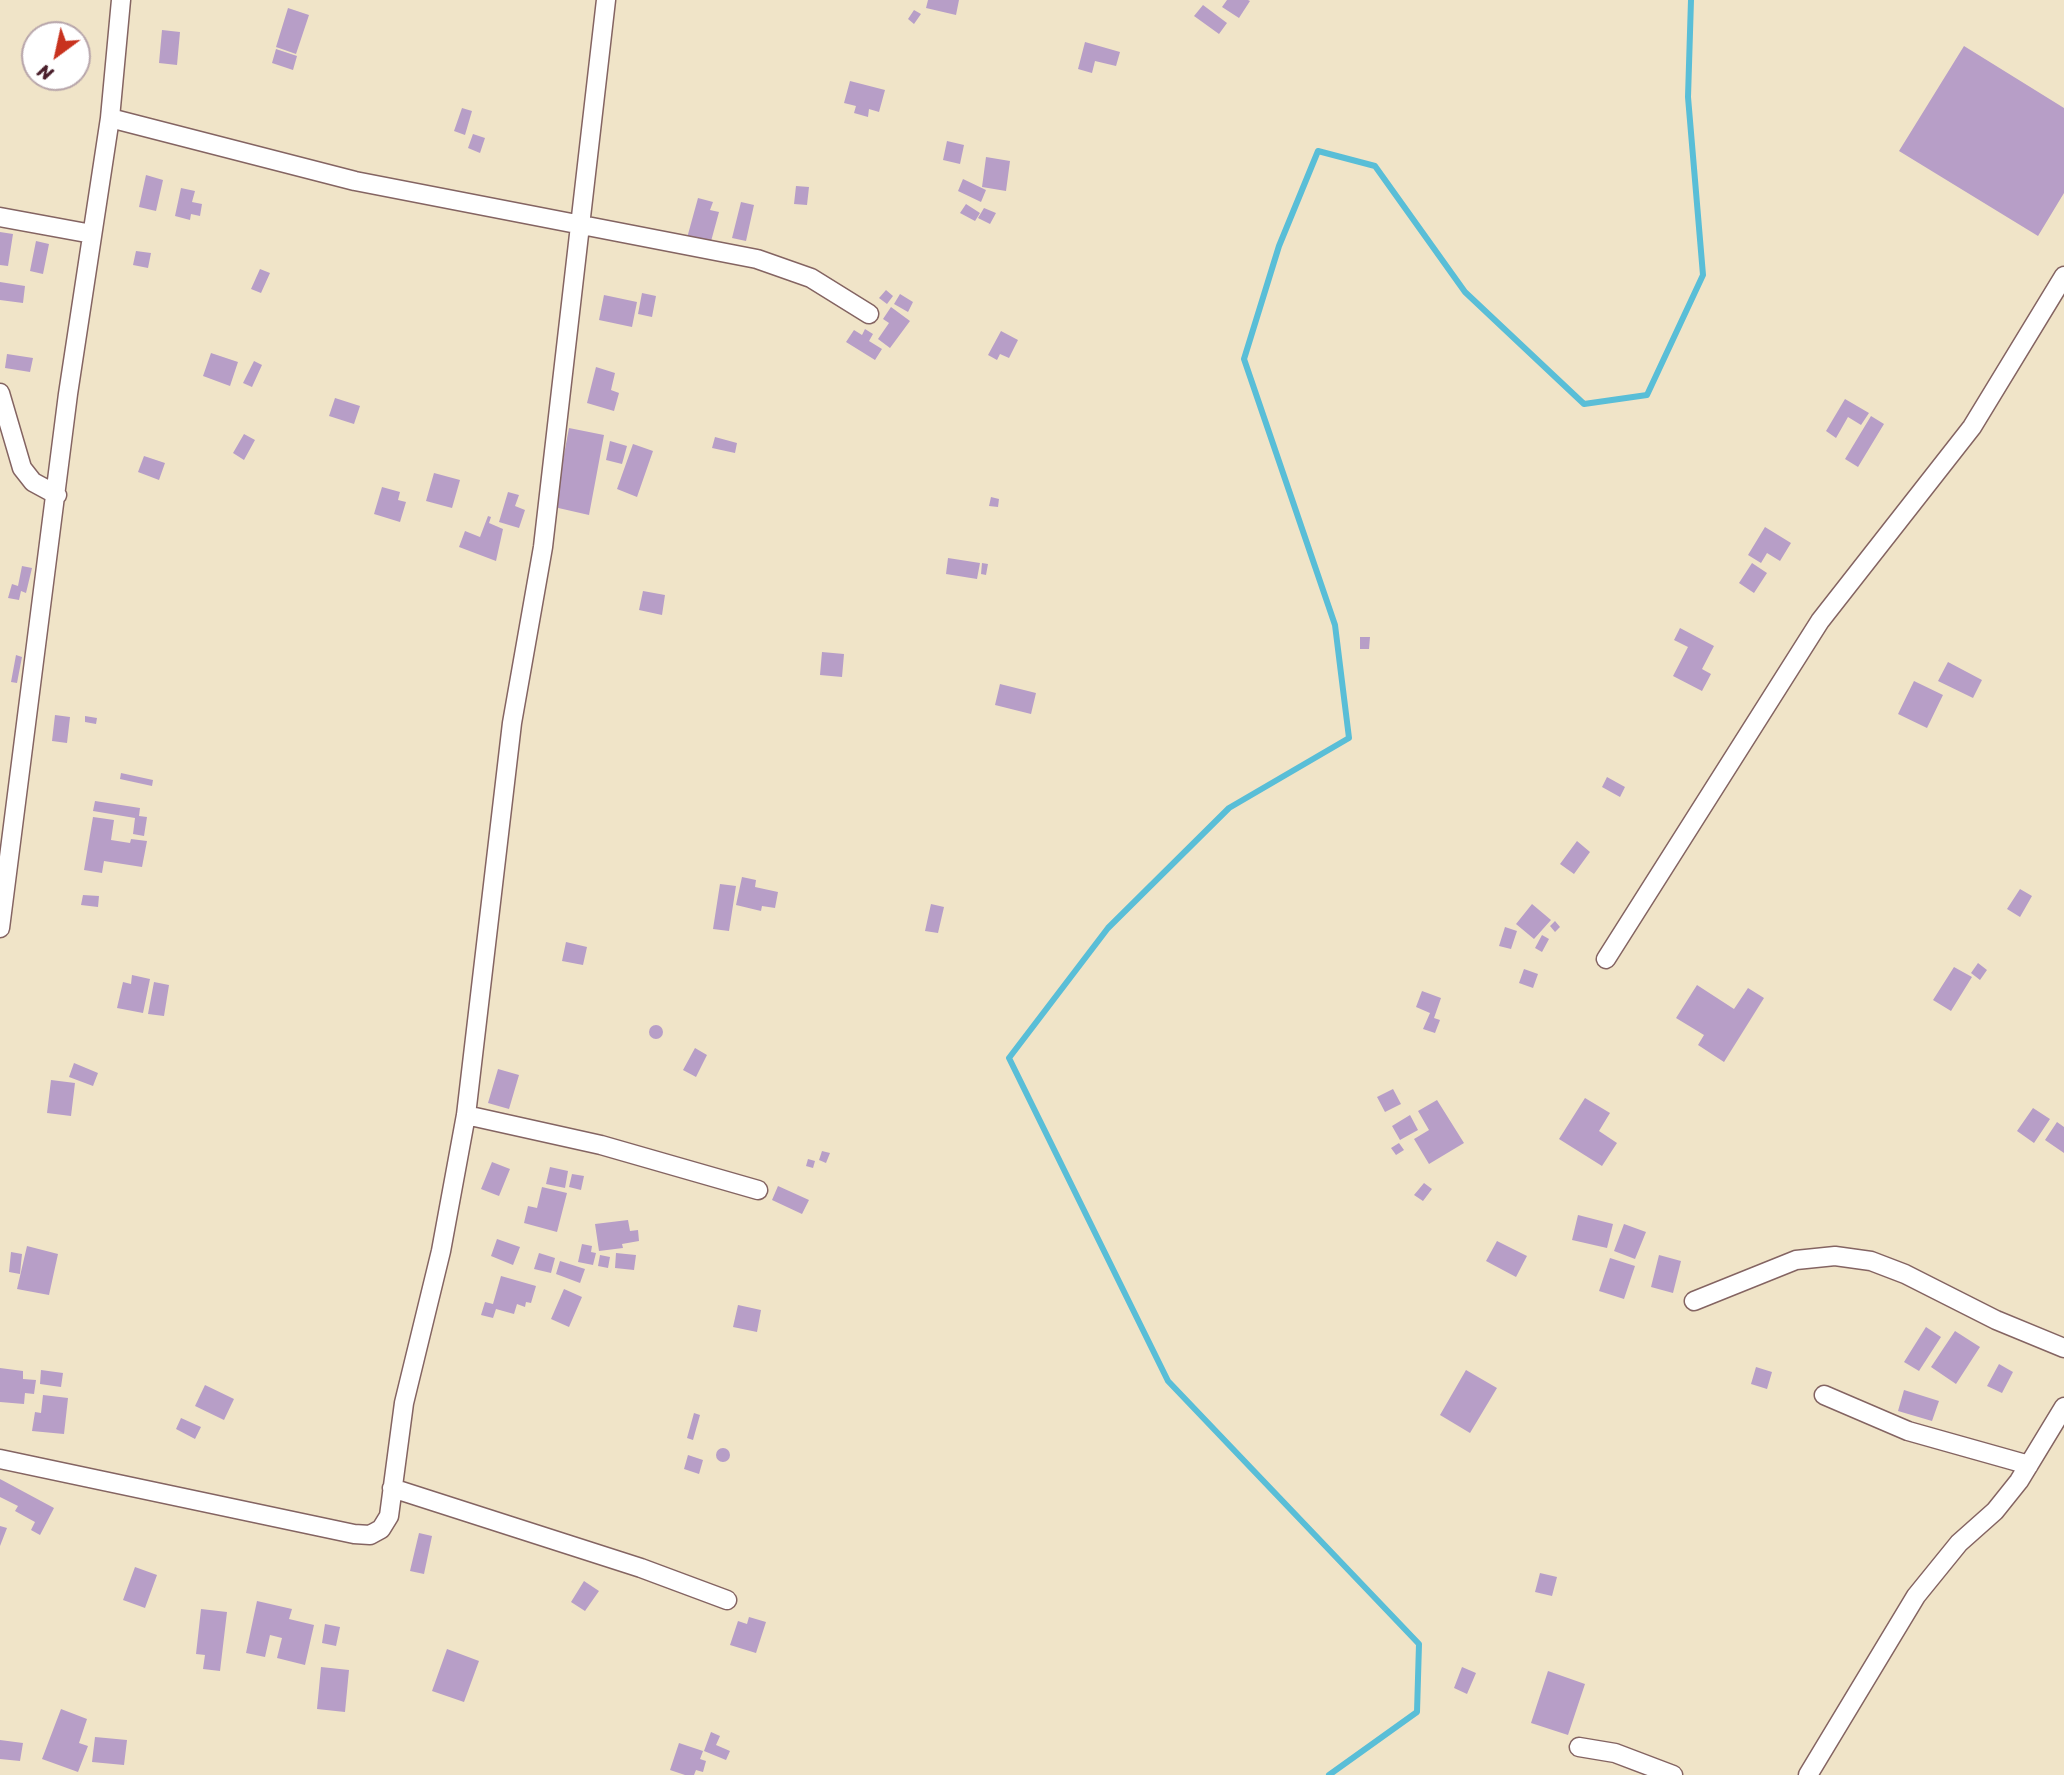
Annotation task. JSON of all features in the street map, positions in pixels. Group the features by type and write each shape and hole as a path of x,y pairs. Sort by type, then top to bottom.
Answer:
{"street":[{"path":"0,928 68,394 110,118 121,0"},
{"path":"0,1459 354,1534 370,1535 381,1529 389,1516 404,1403 441,1251 466,1115 512,723 543,547 606,0"},
{"path":"110,118 355,181 711,248 790,269 811,278 869,314"},
{"path":"0,217 92,234"},
{"path":"1606,959 1820,621 1972,427 2064,276"},
{"path":"0,393 22,468 33,482 57,495"},
{"path":"466,1115 601,1145 758,1190"},
{"path":"1694,1301 1786,1263 1835,1256 1871,1261 1905,1274 1996,1320 2064,1348"},
{"path":"1824,1395 1908,1431 2029,1465"},
{"path":"1808,1775 1916,1596 1959,1543 1995,1511 2029,1465 2064,1407"},
{"path":"392,1489 641,1568 727,1600"},
{"path":"1579,1747 1615,1753 1673,1775"}],"building":[{"path":"928,0 959,0 956,15 926,8"},
{"path":"1227,0 1250,1 1239,18 1222,7"},
{"path":"1203,5 1227,23 1219,34 1194,16"},
{"path":"288,8 309,15 296,54 276,47"},
{"path":"914,10 921,14 914,24 908,19"},
{"path":"162,30 180,32 177,65 159,63"},
{"path":"1085,42 1120,52 1116,66 1095,61 1092,73 1078,69"},
{"path":"1964,46 2064,108 2064,193 2038,236 1899,151"},
{"path":"276,49 297,56 293,70 272,63"},
{"path":"850,81 885,90 879,112 869,109 868,117 854,113 856,106 844,103"},
{"path":"462,108 472,111 465,135 454,131"},
{"path":"473,134 485,138 480,153 468,148"},
{"path":"947,141 964,145 960,164 943,160"},
{"path":"986,157 1010,161 1006,191 982,187"},
{"path":"146,175 163,180 156,211 139,207"},
{"path":"963,179 986,190 981,202 958,191"},
{"path":"796,186 809,187 807,205 794,204"},
{"path":"181,188 195,191 192,202 202,204 200,216 191,214 190,220 175,216"},
{"path":"698,198 713,202 710,210 719,212 710,245 687,238"},
{"path":"741,202 754,205 746,241 732,238"},
{"path":"966,204 980,213 975,221 960,213"},
{"path":"984,208 996,213 990,224 978,218"},
{"path":"0,232 13,234 8,266 0,265"},
{"path":"36,241 49,244 43,274 30,271"},
{"path":"136,251 151,253 148,268 133,265"},
{"path":"260,269 270,273 261,293 251,289"},
{"path":"0,282 25,286 23,303 0,300"},
{"path":"886,290 893,296 887,304 879,298"},
{"path":"642,293 656,296 652,317 638,314"},
{"path":"900,294 913,302 908,312 894,304"},
{"path":"604,295 637,302 632,327 599,320"},
{"path":"891,307 910,321 890,348 878,339 889,323 883,319"},
{"path":"865,329 873,334 869,341 882,349 875,360 846,342 854,330 862,335"},
{"path":"1001,331 1018,340 1009,358 1000,354 997,360 988,355"},
{"path":"211,353 238,362 230,386 203,376"},
{"path":"7,354 33,358 30,372 5,368"},
{"path":"254,361 262,365 252,387 243,383"},
{"path":"596,367 615,373 611,390 619,393 614,411 587,403"},
{"path":"335,398 360,406 354,424 329,416"},
{"path":"1845,399 1869,413 1861,425 1848,417 1836,438 1826,431"},
{"path":"1871,416 1884,424 1858,467 1845,459"},
{"path":"569,428 604,435 589,515 554,507"},
{"path":"244,434 255,440 244,460 233,453"},
{"path":"715,437 737,443 735,453 712,448"},
{"path":"610,441 627,446 622,464 606,460"},
{"path":"633,444 653,451 637,497 617,489"},
{"path":"144,456 165,463 159,480 138,472"},
{"path":"434,473 460,480 452,508 426,501"},
{"path":"382,487 400,492 398,500 406,502 400,522 374,514"},
{"path":"508,492 519,495 515,506 525,510 519,528 499,522"},
{"path":"991,497 999,499 998,507 989,506"},
{"path":"488,516 491,517 489,523 503,529 496,561 459,547 465,531 480,537"},
{"path":"1765,527 1791,543 1780,561 1767,553 1761,563 1748,555"},
{"path":"948,558 980,563 977,579 946,574"},
{"path":"982,563 988,564 986,575 981,574"},
{"path":"1752,563 1767,573 1754,593 1739,583"},
{"path":"22,566 32,568 26,593 21,591 19,600 8,598 12,584 18,586"},
{"path":"643,591 665,595 662,615 639,610"},
{"path":"1680,628 1714,646 1702,669 1711,674 1702,691 1673,676 1688,647 1674,640"},
{"path":"1360,637 1370,637 1369,649 1360,649"},
{"path":"822,652 844,654 842,677 820,675"},
{"path":"16,655 22,657 17,683 11,682"},
{"path":"1948,662 1982,680 1973,698 1938,681"},
{"path":"1914,681 1943,695 1927,728 1898,714"},
{"path":"1000,684 1036,693 1031,714 995,705"},
{"path":"55,715 70,717 67,743 52,741"},
{"path":"85,716 97,718 96,724 85,722"},
{"path":"121,773 153,780 152,786 120,779"},
{"path":"1607,777 1625,787 1620,797 1602,787"},
{"path":"95,801 140,808 139,816 147,817 144,836 133,834 135,818 93,811"},
{"path":"93,817 114,820 111,840 130,843 131,839 147,841 142,867 104,861 102,873 84,870"},
{"path":"1577,841 1590,852 1574,874 1560,864"},
{"path":"742,877 756,880 755,887 778,892 775,908 762,906 761,911 736,905"},
{"path":"720,884 736,886 729,931 713,929"},
{"path":"2020,889 2032,896 2020,917 2007,909"},
{"path":"83,895 99,896 98,907 81,905"},
{"path":"931,904 944,907 938,933 925,931"},
{"path":"1532,904 1551,920 1534,939 1516,924"},
{"path":"1555,921 1560,927 1555,932 1550,926"},
{"path":"1505,927 1517,931 1511,949 1499,946"},
{"path":"1542,935 1549,939 1542,952 1535,948"},
{"path":"566,942 587,947 583,965 562,961"},
{"path":"1978,963 1987,970 1980,980 1971,973"},
{"path":"1954,967 1972,977 1951,1011 1933,1000"},
{"path":"1524,969 1538,974 1533,988 1519,983"},
{"path":"132,975 150,979 143,1013 117,1008 123,982 131,984"},
{"path":"154,982 169,985 164,1016 148,1014"},
{"path":"1697,985 1734,1009 1748,988 1764,998 1724,1062 1698,1045 1704,1035 1676,1018"},
{"path":"1422,991 1441,998 1434,1018 1440,1020 1435,1033 1423,1029 1430,1013 1416,1007"},
{"path":"656,1025 661,1027 661,1037 656,1039 651,1037 649,1032 651,1027"},
{"path":"695,1048 707,1055 696,1077 683,1070"},
{"path":"74,1063 98,1073 93,1086 69,1077"},
{"path":"498,1069 519,1075 509,1109 488,1103"},
{"path":"51,1080 75,1083 71,1116 47,1113"},
{"path":"1393,1089 1401,1104 1385,1112 1377,1097"},
{"path":"1585,1098 1610,1113 1599,1131 1617,1143 1602,1166 1559,1139"},
{"path":"1437,1100 1464,1143 1429,1164 1414,1139 1429,1130 1418,1111"},
{"path":"2033,1108 2050,1119 2034,1143 2017,1131"},
{"path":"1410,1115 1418,1130 1400,1140 1392,1126"},
{"path":"2057,1122 2064,1127 2064,1153 2045,1140"},
{"path":"1399,1143 1404,1150 1396,1155 1391,1148"},
{"path":"822,1151 830,1153 826,1163 819,1160"},
{"path":"808,1159 815,1161 813,1168 806,1166"},
{"path":"492,1162 510,1169 499,1196 481,1189"},
{"path":"550,1167 568,1171 565,1188 546,1184"},
{"path":"572,1174 584,1176 581,1190 569,1187"},
{"path":"1424,1183 1432,1189 1423,1201 1414,1195"},
{"path":"778,1186 809,1200 802,1214 772,1200"},
{"path":"542,1187 567,1193 557,1232 524,1223 528,1206 537,1208"},
{"path":"1578,1215 1613,1224 1607,1248 1572,1240"},
{"path":"628,1220 630,1231 638,1230 639,1241 622,1244 623,1248 599,1251 595,1224"},
{"path":"1624,1224 1646,1232 1635,1259 1614,1251"},
{"path":"497,1239 520,1247 513,1265 491,1256"},
{"path":"1497,1241 1527,1256 1516,1277 1486,1261"},
{"path":"582,1244 592,1246 591,1252 596,1253 593,1265 578,1262"},
{"path":"27,1246 58,1254 49,1295 17,1289"},
{"path":"11,1252 22,1254 20,1274 9,1272"},
{"path":"539,1253 555,1258 551,1273 534,1269"},
{"path":"616,1253 636,1255 634,1270 615,1268"},
{"path":"600,1255 610,1257 608,1268 598,1266"},
{"path":"1659,1255 1681,1261 1673,1293 1651,1287"},
{"path":"1610,1258 1635,1266 1624,1299 1599,1291"},
{"path":"560,1261 585,1269 580,1283 556,1274"},
{"path":"501,1276 536,1286 531,1303 526,1302 525,1307 517,1304 514,1314 496,1309 493,1318 481,1315 485,1302 493,1304"},
{"path":"564,1289 582,1297 569,1327 551,1319"},
{"path":"738,1305 761,1310 757,1332 733,1327"},
{"path":"1926,1327 1941,1337 1919,1371 1904,1362"},
{"path":"1955,1331 1980,1347 1956,1384 1931,1367"},
{"path":"1999,1364 2013,1372 2002,1393 1987,1386"},
{"path":"1756,1367 1772,1372 1767,1389 1751,1384"},
{"path":"0,1368 23,1371 23,1379 36,1380 34,1394 25,1393 24,1404 0,1402"},
{"path":"41,1370 63,1373 61,1387 40,1384"},
{"path":"1466,1370 1497,1388 1470,1433 1440,1415"},
{"path":"205,1385 234,1399 224,1420 195,1406"},
{"path":"1904,1390 1939,1401 1932,1421 1898,1411"},
{"path":"43,1395 68,1398 64,1434 32,1431 35,1412 41,1413"},
{"path":"694,1413 700,1415 693,1440 687,1438"},
{"path":"181,1418 201,1427 195,1439 176,1429"},
{"path":"720,1448 726,1448 730,1455 726,1462 720,1462 716,1458 716,1452"},
{"path":"688,1455 703,1460 699,1474 684,1469"},
{"path":"0,1479 54,1508 40,1535 31,1530 35,1522 15,1511 18,1506 0,1497"},
{"path":"0,1526 7,1528 0,1546"},
{"path":"419,1533 432,1536 424,1574 410,1571"},
{"path":"135,1567 157,1575 145,1608 123,1600"},
{"path":"1540,1573 1557,1577 1552,1596 1535,1592"},
{"path":"584,1581 599,1591 585,1611 571,1602"},
{"path":"257,1601 292,1609 289,1619 314,1625 305,1665 277,1658 282,1638 270,1635 265,1657 246,1653"},
{"path":"201,1609 227,1612 220,1671 203,1669 205,1655 196,1654"},
{"path":"749,1617 766,1622 756,1653 730,1645 738,1621 747,1624"},
{"path":"325,1624 340,1627 336,1646 322,1643"},
{"path":"447,1649 479,1661 464,1702 432,1691"},
{"path":"321,1667 349,1670 345,1712 317,1709"},
{"path":"1462,1667 1476,1673 1467,1694 1454,1688"},
{"path":"1548,1671 1585,1684 1568,1735 1531,1723"},
{"path":"61,1709 87,1719 79,1743 88,1746 78,1772 42,1759"},
{"path":"711,1732 720,1736 716,1745 730,1751 726,1760 704,1751"},
{"path":"95,1737 127,1740 124,1765 92,1762"},
{"path":"0,1740 23,1743 20,1761 0,1759"},
{"path":"679,1743 703,1751 700,1759 706,1761 703,1772 696,1770 694,1775 685,1775 670,1770"}],"waterway":[{"path":"1329,1775 1417,1712 1419,1644 1168,1381 1009,1058 1108,928 1229,808 1349,738 1335,625 1244,359 1279,246 1318,151 1375,166 1465,292 1584,404 1647,395 1703,275 1688,97 1691,0"}]}
